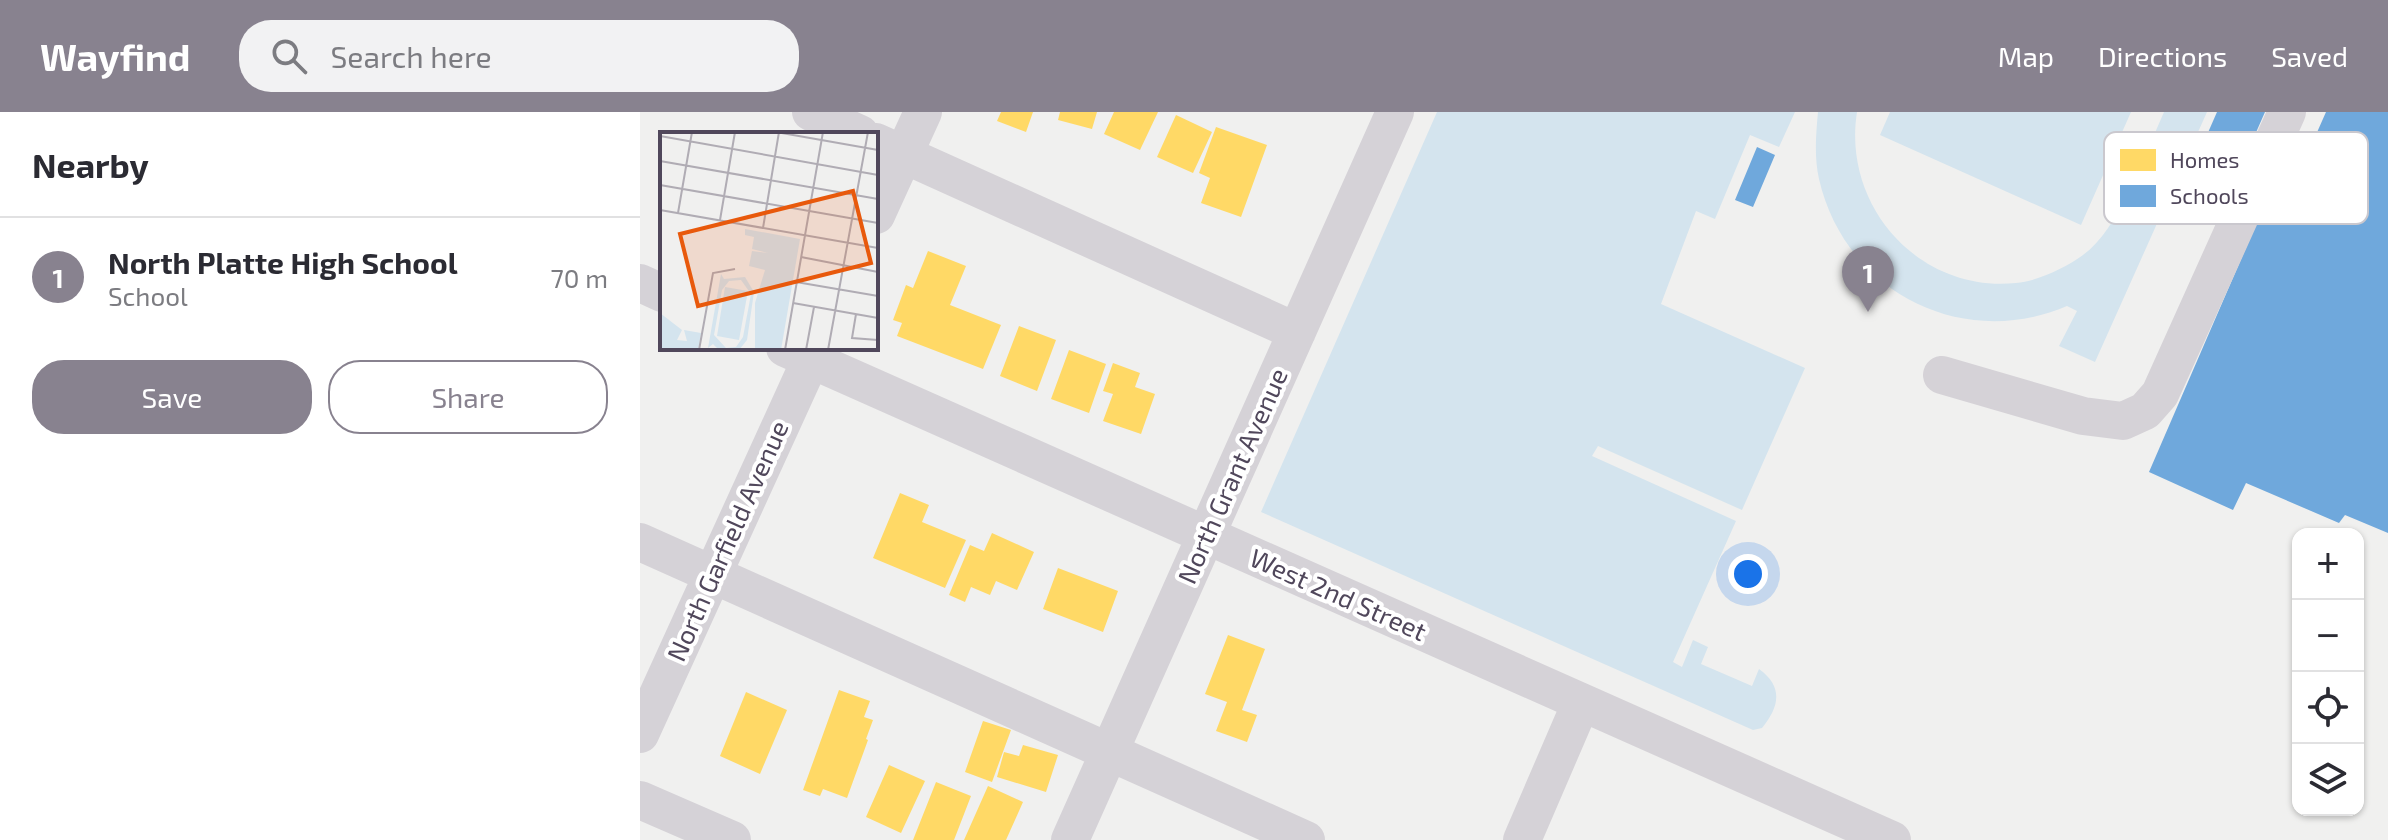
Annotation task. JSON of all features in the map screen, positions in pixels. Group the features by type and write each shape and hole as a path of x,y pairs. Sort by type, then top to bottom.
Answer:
{"street":[{"path":"811,112 856,132"},
{"path":"878,205 890,148 923,112"},
{"name":"North Grant Avenue","path":"1070,840 1395,112"},
{"path":"2278,132 2287,112"},
{"path":"890,148 1297,332"},
{"path":"1942,375 2083,416 2123,421 2145,411 2160,394 2237,224"},
{"path":"640,283 660,292"},
{"name":"West 2nd Street","path":"804,352 1206,536 1892,840"},
{"name":"North Garfield Avenue","path":"640,734 713,574 804,352"},
{"path":"640,542 1306,840"},
{"path":"1522,840 1581,703"},
{"path":"640,800 732,840"}],"shaded area":[{"path":"1437,112 1795,112 1779,147 1750,135 1715,219 1696,211 1661,304 1805,368 1742,510 1598,446 1592,456 1736,521 1673,662 1682,667 1693,640 1708,647 1701,664 1752,686 1759,669 1772,683 1776,697 1772,712 1762,728 1753,730 1261,512"},
{"path":"1818,112 1857,112 1856,147 1862,180 1875,210 1894,236 1919,258 1948,274 1981,282 2016,283 2060,269 2083,255 2111,224 2157,224 2095,362 2059,346 2077,311 2067,306 2027,318 1988,321 1949,315 1913,302 1881,281 1854,253 1833,219 1817,171"},
{"path":"1890,112 2131,112 2122,132 2104,132 2104,173 2081,225 1880,135"},
{"path":"2164,112 2207,112 2198,132 2155,132"}],"building: Homes":[{"path":"1001,112 1033,112 1026,132 997,121"},
{"path":"1060,112 1097,112 1092,129 1058,120"},
{"path":"1114,112 1158,112 1140,150 1104,134"},
{"path":"1176,115 1212,132 1193,173 1157,157"},
{"path":"1216,127 1267,145 1241,217 1201,203 1210,178 1199,173"},
{"path":"928,251 966,266 950,305 1001,325 983,369 897,336 902,323 893,320 906,285 913,288"},
{"path":"1019,326 1056,340 1037,391 1000,376"},
{"path":"1069,350 1106,364 1089,413 1051,399"},
{"path":"1113,363 1140,373 1135,387 1155,394 1141,434 1103,421 1113,394 1103,391"},
{"path":"900,493 929,505 922,522 966,540 945,588 873,558"},
{"path":"992,533 1034,552 1017,590 996,581 990,595 971,587 965,602 949,595 970,545 984,551"},
{"path":"1058,568 1118,591 1103,632 1043,609"},
{"path":"1228,635 1265,649 1242,710 1257,715 1247,742 1216,731 1227,702 1205,694"},
{"path":"839,690 870,701 864,717 873,720 847,798 823,789 820,796 803,790"},
{"path":"746,692 787,710 760,774 720,756"},
{"path":"983,721 1011,730 992,782 965,772"},
{"path":"1023,745 1058,755 1046,792 997,777 1004,752 1019,756"},
{"path":"889,765 925,781 901,833 866,817"},
{"path":"936,782 971,796 954,840 913,840"},
{"path":"988,786 1023,802 1006,840 964,840"}],"building: Schools":[{"path":"2217,112 2265,112 2256,132 2208,132"},
{"path":"2326,112 2388,112 2388,533 2345,515 2339,523 2246,483 2233,510 2149,472 2256,224 2368,224 2368,132 2317,132"},
{"path":"1757,147 1775,155 1753,207 1735,200"}],"place":[{"name":"North Platte High School","path":"1868,312"}]}
